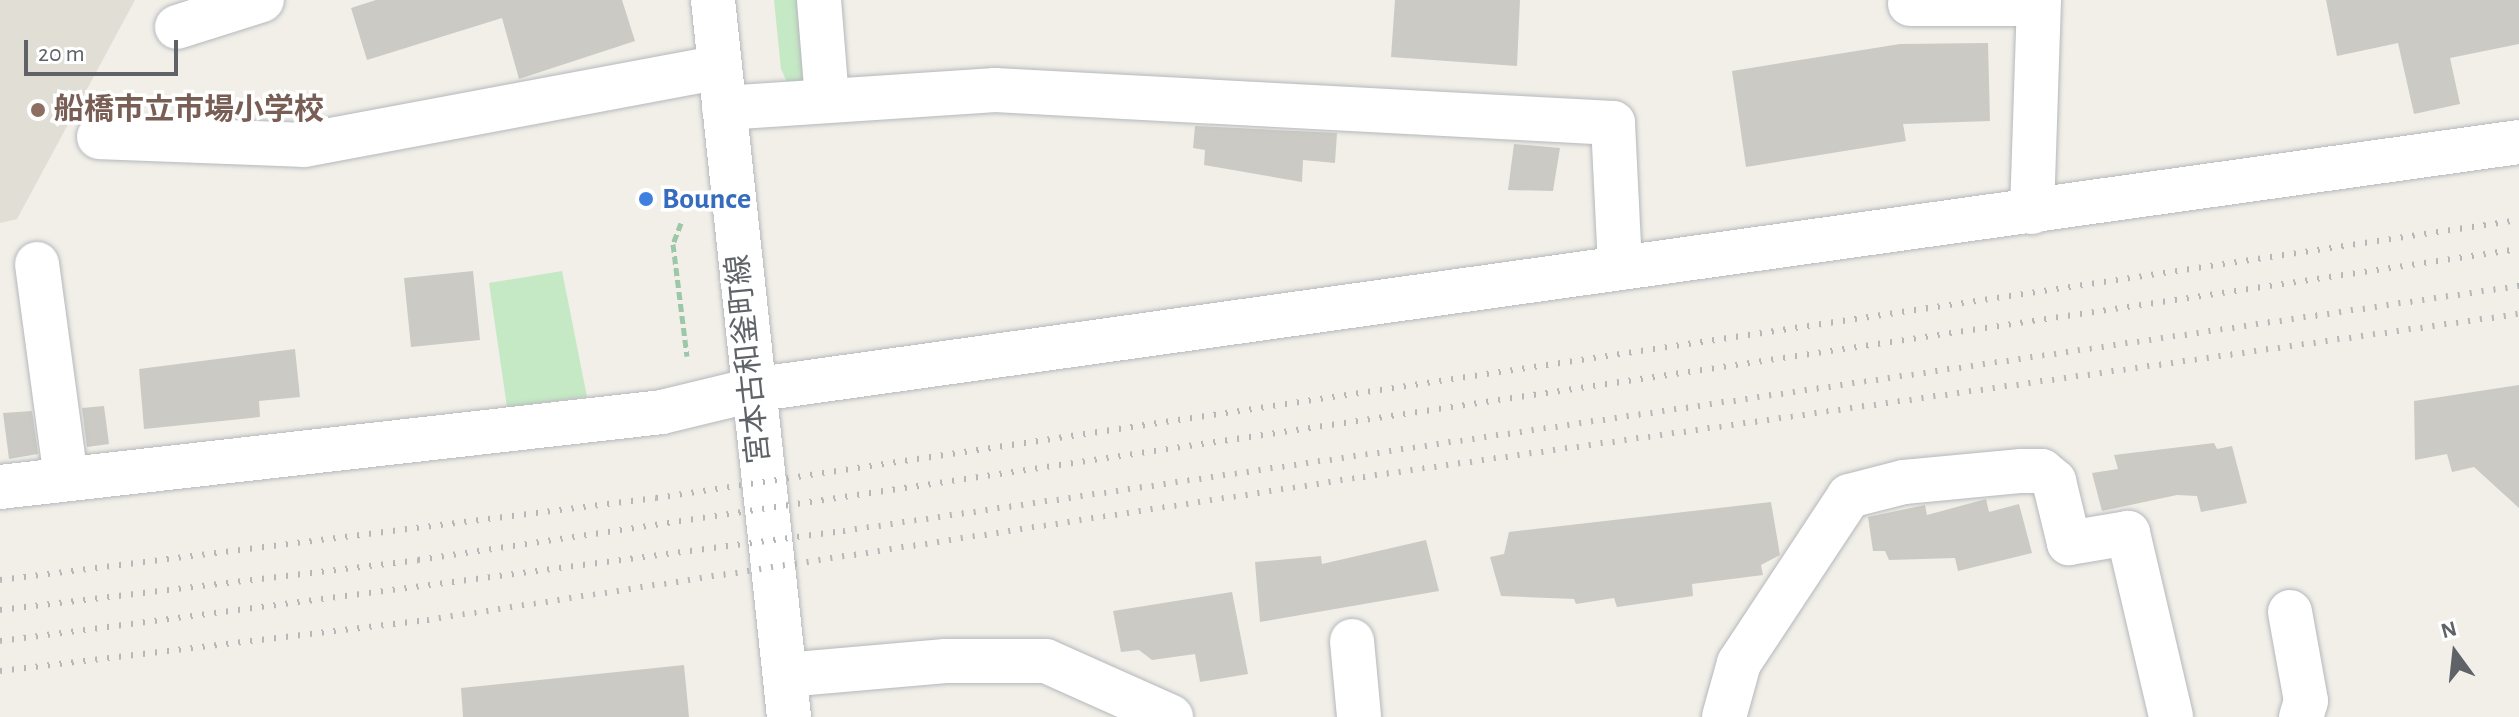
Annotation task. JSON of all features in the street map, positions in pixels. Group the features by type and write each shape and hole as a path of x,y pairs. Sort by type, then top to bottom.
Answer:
{"street":[{"path":"177,27 262,0"},
{"name":"宮本古和釜町線","path":"713,0 789,717"},
{"path":"819,0 827,100"},
{"path":"1910,4 2039,2 2032,212"},
{"path":"99,137 304,145 722,87 827,100 995,90 1613,123 1620,267"},
{"path":"0,487 662,412 752,390 2519,142"},
{"path":"37,264 66,478"},
{"path":"1724,717 1739,663 1849,496 1904,482 2021,471 2042,471 2054,481 2069,543 2128,533 2171,717"},
{"path":"2290,612 2306,701 2301,717"},
{"path":"1352,641 1359,717"},
{"path":"785,675 945,661 1046,661 1171,717"}],"path":[{"path":"681,223 673,244 687,353"}],"shaded area":[{"name":"船橋市立市場小学校","path":"0,0 135,0 17,219 0,223"}],"green space":[{"path":"774,0 800,0 807,82 787,82 781,69"},
{"path":"562,271 587,397 507,407 489,283"}],"building":[{"path":"376,0 622,0 635,41 519,79 502,18 367,60 351,8"},
{"path":"1395,0 1520,0 1517,66 1391,57"},
{"path":"2326,0 2519,0 2519,44 2450,58 2460,104 2414,114 2398,43 2337,56"},
{"path":"1988,43 1990,121 1903,124 1906,141 1746,167 1732,71 1900,44"},
{"path":"1195,126 1337,133 1335,163 1303,160 1302,182 1204,165 1205,150 1193,148"},
{"path":"1514,144 1560,148 1553,191 1508,190"},
{"path":"473,271 480,340 411,347 404,278"},
{"path":"295,349 300,397 259,401 260,417 144,429 139,369"},
{"path":"2519,385 2519,508 2474,467 2452,472 2447,454 2415,460 2414,401"},
{"path":"104,406 109,444 87,447 82,408"},
{"path":"32,411 38,454 9,459 3,413"},
{"path":"2214,443 2217,449 2232,446 2247,503 2201,512 2197,496 2177,495 2102,511 2092,473 2118,469 2114,455"},
{"path":"1986,499 1989,512 2019,504 2032,553 1958,571 1955,558 1889,560 1885,551 1873,551 1868,517 1925,505 1927,515"},
{"path":"1771,502 1780,555 1761,565 1763,575 1692,584 1693,596 1617,607 1614,598 1576,604 1574,599 1501,596 1490,557 1504,554 1509,532"},
{"path":"1426,540 1439,591 1260,622 1255,562 1321,556 1322,564"},
{"path":"1232,592 1248,674 1200,682 1195,654 1152,660 1139,650 1121,652 1113,611"},
{"path":"684,665 689,717 463,717 461,688"}],"railway":[{"path":"0,580 656,498 2519,220"},
{"path":"0,610 418,560 2519,249"},
{"path":"0,641 843,531 2519,286"},
{"path":"0,671 427,620 1363,477 2519,314"}],"place":[{"name":"船橋市立市場小学校","path":"38,110"},
{"name":"Bounce","path":"646,199"}]}
